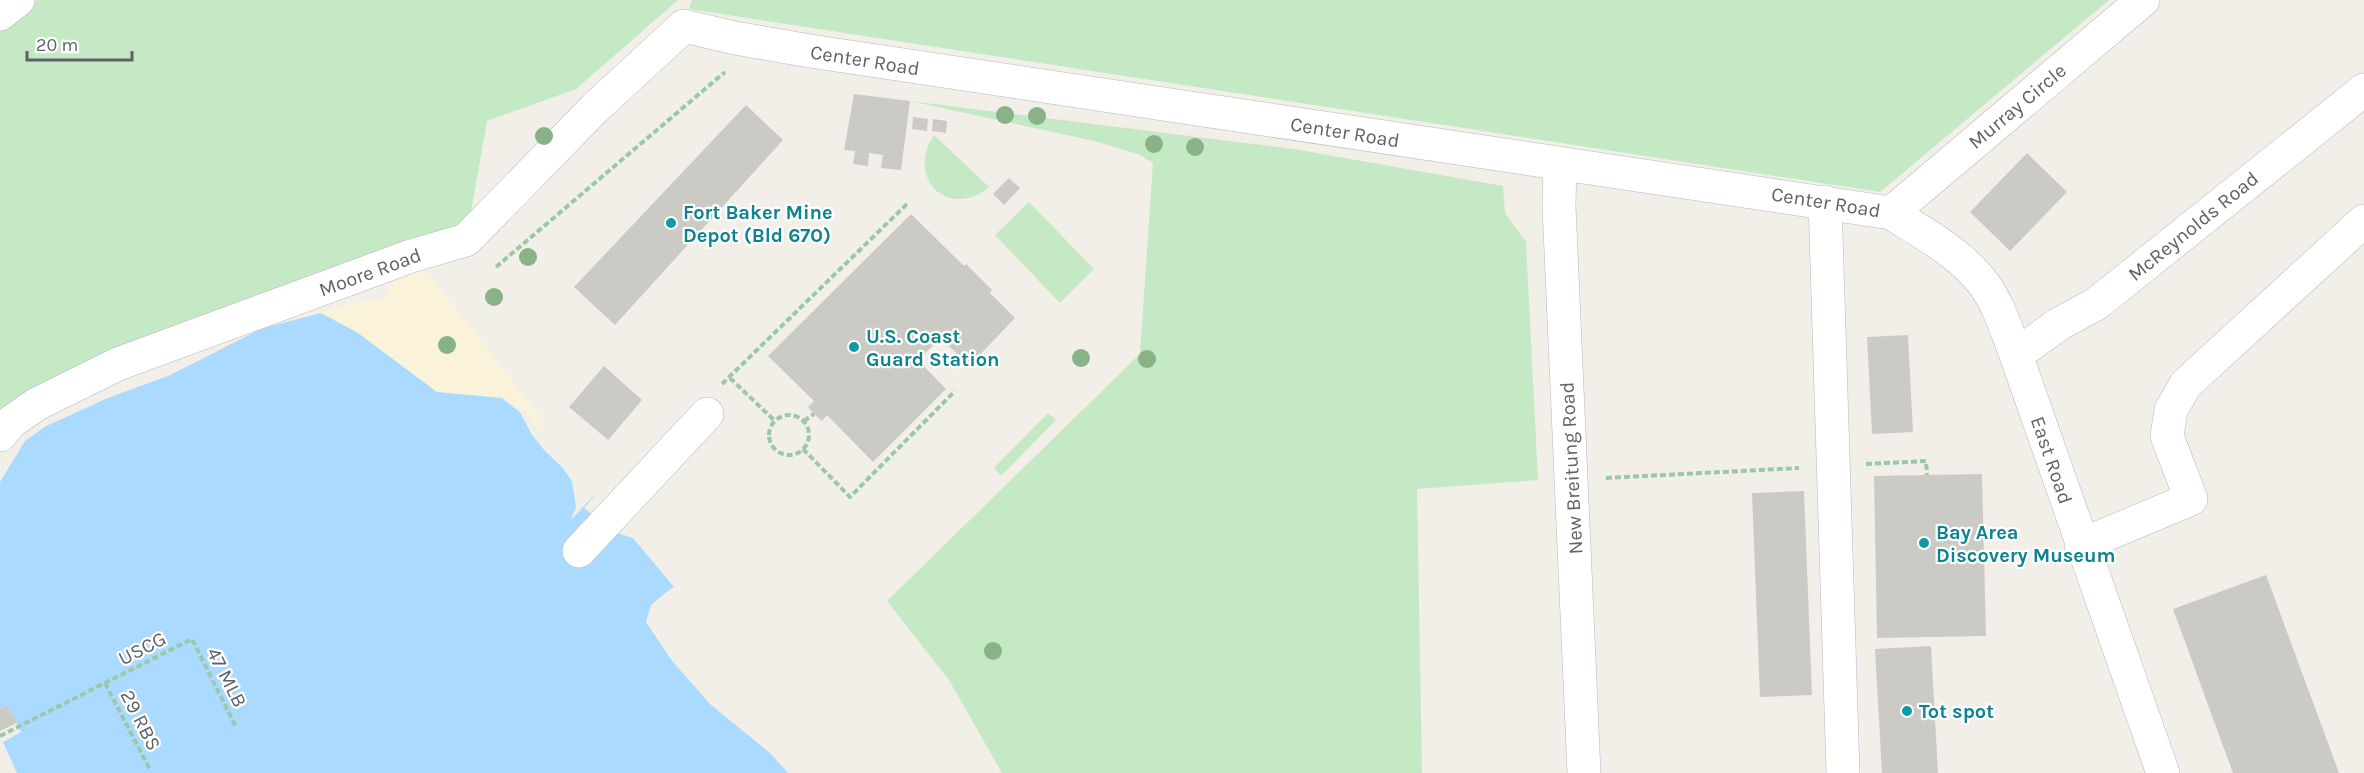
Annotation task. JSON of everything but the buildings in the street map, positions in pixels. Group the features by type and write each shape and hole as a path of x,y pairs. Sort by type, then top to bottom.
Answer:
{"street":[{"path":"0,14 18,0"},
{"name":"Murray Circle","path":"1891,213 2144,0"},
{"name":"Center Road","path":"687,13 760,43 1891,213 1938,242 1984,284"},
{"name":"Moore Road","path":"0,435 11,422 37,404 118,364 411,256 466,240 687,13"},
{"name":"McReynolds Road","path":"2016,355 2059,324 2096,304 2364,90"},
{"name":"New Breitung Road","path":"1560,163 1559,206 1584,773"},
{"path":"1825,202 1844,773"},
{"path":"2081,545 2191,499 2167,436 2171,410 2186,384 2364,221"},
{"name":"East Road","path":"1984,284 2016,355 2163,773"},
{"path":"579,551 710,403"}],"path":[{"path":"496,267 760,43"},
{"path":"710,403 730,378 907,204"},
{"path":"730,378 775,421"},
{"path":"803,449 850,497 955,391"},
{"path":"804,421 814,414"},
{"path":"787,415 804,421 809,435 803,449 788,455 776,450 769,433 775,421 787,415"},
{"path":"1857,464 1926,461 1927,475"},
{"path":"1572,480 1800,468"},
{"name":"USCG","path":"0,736 192,639"},
{"name":"47 MLB","path":"192,639 236,728"},
{"name":"29 RBS","path":"105,684 150,770"}],"green space":[{"path":"0,0 678,0 576,89 487,121 466,240 311,293 0,435"},
{"path":"692,0 2109,0 1880,192 689,9"},
{"path":"910,101 1294,149 1503,186 1505,213 1526,242 1538,480 1417,489 1422,773 1002,773 949,680 887,601 1140,354 1153,163 1138,154 1094,141"},
{"path":"934,135 989,187 974,196 959,199 946,197 936,190 928,179 925,166 926,151"},
{"path":"1029,202 1094,269 1060,303 995,235"},
{"path":"1048,413 1056,420 1001,476 994,468"}],"sand":[{"path":"419,270 429,274 545,423 532,435 263,328 359,302 386,298 394,282"}],"water":[{"path":"321,313 358,333 437,392 502,398 522,413 594,496 584,508 614,532 633,538 674,587 664,594 662,614 724,699 810,773 0,773 0,482 25,441 46,426 108,398 168,376 263,328"}],"pier":[{"path":"504,396 524,411 548,436 596,493 571,520 576,507 572,481 532,435 520,412 502,398"},
{"path":"664,594 666,597 663,604 665,612 688,639 726,697 781,738 811,773 788,773 771,754 710,704 672,661 646,622 651,605"},
{"path":"7,705 21,732 3,742 17,773 0,773 0,709"}],"place":[{"name":"Fort Baker Mine Depot (Bld 670)","path":"671,223"},
{"name":"U.S. Coast Guard Station","path":"854,347"},
{"name":"Bay Area Discovery Museum","path":"1924,543"},
{"name":"Tot spot","path":"1907,711"}]}
